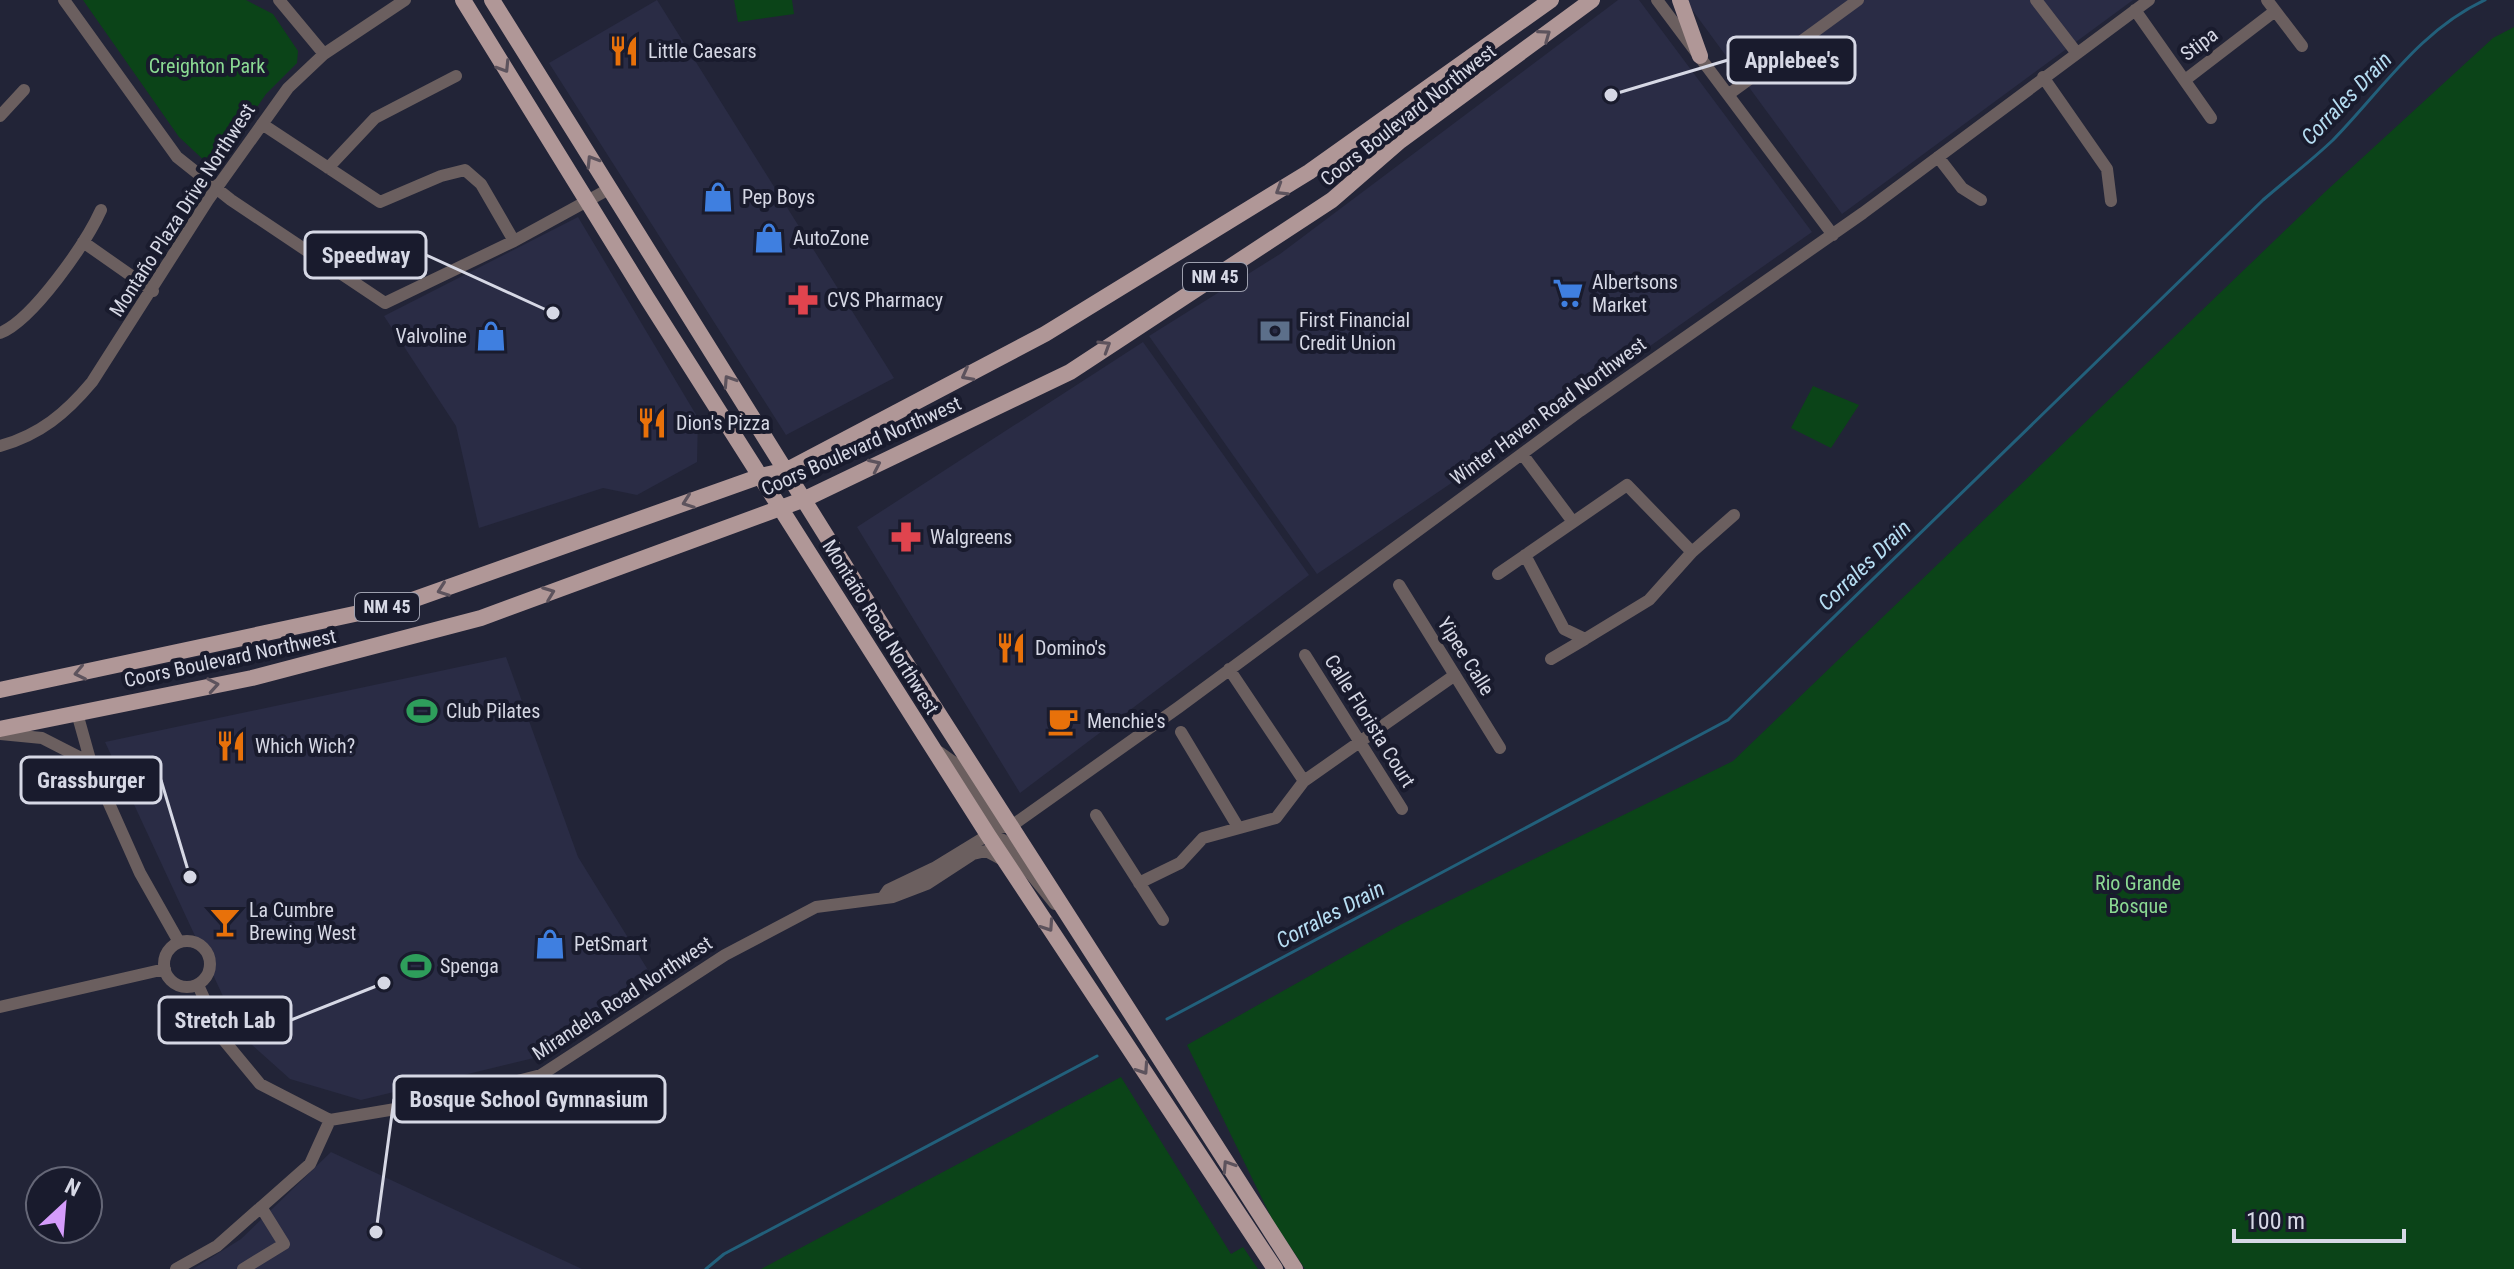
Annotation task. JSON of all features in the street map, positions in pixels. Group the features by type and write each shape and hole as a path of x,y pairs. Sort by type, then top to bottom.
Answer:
{"main road":[{"name":"Montaño Road Northwest","path":"463,0 1005,861 1264,1236 1295,1269"},
{"name":"Montaño Road Northwest","path":"492,0 1264,1236 1275,1269"},
{"name":"Coors Boulevard Northwest","path":"0,690 401,604 761,476 787,470 1045,334 1296,180 1551,0"},
{"name":"Coors Boulevard Northwest","path":"0,732 77,713 252,678 481,618 805,499 1070,372 1332,200 1400,141 1592,0"},
{"path":"1680,0 1700,56"}],"street":[{"path":"64,0 177,157 216,190 385,303 514,241 609,189"},
{"path":"71,0 82,25"},
{"path":"279,0 324,54"},
{"name":"Montaño Plaza Drive Northwest","path":"0,446 44,428 70,408 153,291 216,190 288,88 324,54 405,0"},
{"path":"1657,0 1833,235"},
{"path":"1729,94 1858,0"},
{"path":"2036,0 2076,52"},
{"name":"Winter Haven Road Northwest","path":"1010,827 1580,411 1833,235 2149,0"},
{"path":"2267,0 2302,46"},
{"path":"2135,10 2211,118"},
{"name":"Stipa","path":"2185,80 2275,11"},
{"path":"328,168 355,135 375,118 456,76"},
{"path":"2043,77 2107,169 2111,201"},
{"path":"0,116 24,90"},
{"path":"262,124 380,202 441,176 465,170 481,184 514,241"},
{"path":"1938,157 1962,188 1981,200"},
{"path":"0,333 28,314 83,242 101,210"},
{"path":"83,242 153,291"},
{"path":"1523,455 1573,522"},
{"path":"1498,574 1627,485 1692,552"},
{"path":"1551,659 1649,600 1692,552 1734,515"},
{"path":"1525,555 1564,629 1585,639"},
{"name":"Yipee Calle","path":"1399,585 1500,748"},
{"name":"Calle Florista Court","path":"1305,655 1402,809"},
{"path":"1229,669 1304,781"},
{"path":"1139,883 1180,863 1203,838 1276,818 1304,781 1455,675"},
{"path":"77,713 91,763 140,873 179,942"},
{"path":"0,732 42,738 91,763"},
{"path":"1181,732 1238,827"},
{"path":"933,748 956,764 997,827 1010,827"},
{"path":"1096,815 1163,920"},
{"path":"884,896 888,890 934,868 988,835 1003,840 1040,890 1066,916"},
{"name":"Mirandela Road Northwest","path":"330,1120 437,1102 541,1075 725,955 816,907 893,897 927,884 973,854 986,851 1005,861"},
{"path":"179,942 195,942 207,953 208,974 198,985 176,985 165,969 166,953 179,942"},
{"path":"0,1007 165,969"},
{"path":"176,1269 217,1246 310,1164 330,1120 260,1084 222,1038 198,985"},
{"path":"243,1269 284,1244 261,1207"}],"shaded area":[{"path":"657,0 894,378 786,435 549,63"},
{"path":"1618,0 1639,0 1812,232 1555,413 1317,574 1149,336 1280,254"},
{"path":"1685,0 2133,0 1842,214"},
{"path":"578,217 698,418 697,462 637,495 603,488 479,528 456,426 384,316"},
{"path":"1143,342 1309,575 1020,793 857,527"},
{"path":"506,657 578,857 656,983 538,1057 361,1100 290,1079 241,1035 105,742"},
{"path":"331,1152 582,1269 193,1269 241,1239"}],"green space":[{"name":"Creighton Park","path":"83,0 246,0 273,14 298,51 297,63 266,94 221,160 209,165 179,137"},
{"path":"734,0 792,0 794,14 738,22"},
{"name":"Rio Grande Bosque","path":"2514,27 2514,1269 1305,1269 1272,1219 1187,1045 1400,925 1733,761 2325,192 2493,38"},
{"path":"1813,386 1859,405 1831,448 1791,428"},
{"path":"1121,1077 1231,1254 1243,1247 1258,1269 761,1269"}],"waterway":[{"name":"Corrales Drain","path":"1167,1019 1728,720 2263,200 2333,140 2421,45 2462,13 2485,0"},
{"name":"Corrales Drain","path":"706,1269 724,1254 1097,1056"}],"place":[{"name":"Little Caesars","path":"624,51"},
{"name":"Applebee's","path":"1611,95"},
{"name":"Pep Boys","path":"718,197"},
{"name":"AutoZone","path":"769,238"},
{"name":"Albertsons Market","path":"1568,293"},
{"name":"CVS Pharmacy","path":"803,300"},
{"name":"Speedway","path":"553,313"},
{"name":"First Financial Credit Union","path":"1275,331"},
{"name":"Valvoline","path":"491,336"},
{"name":"Dion's Pizza","path":"652,423"},
{"name":"Walgreens","path":"906,537"},
{"name":"Domino's","path":"1011,648"},
{"name":"Club Pilates","path":"422,711"},
{"name":"Menchie's","path":"1063,721"},
{"name":"Which Wich?","path":"231,746"},
{"name":"Grassburger","path":"190,877"},
{"name":"La Cumbre Brewing West","path":"225,922"},
{"name":"PetSmart","path":"550,944"},
{"name":"Spenga","path":"416,966"},
{"name":"Stretch Lab","path":"384,983"},
{"name":"Bosque School Gymnasium","path":"376,1232"}]}
